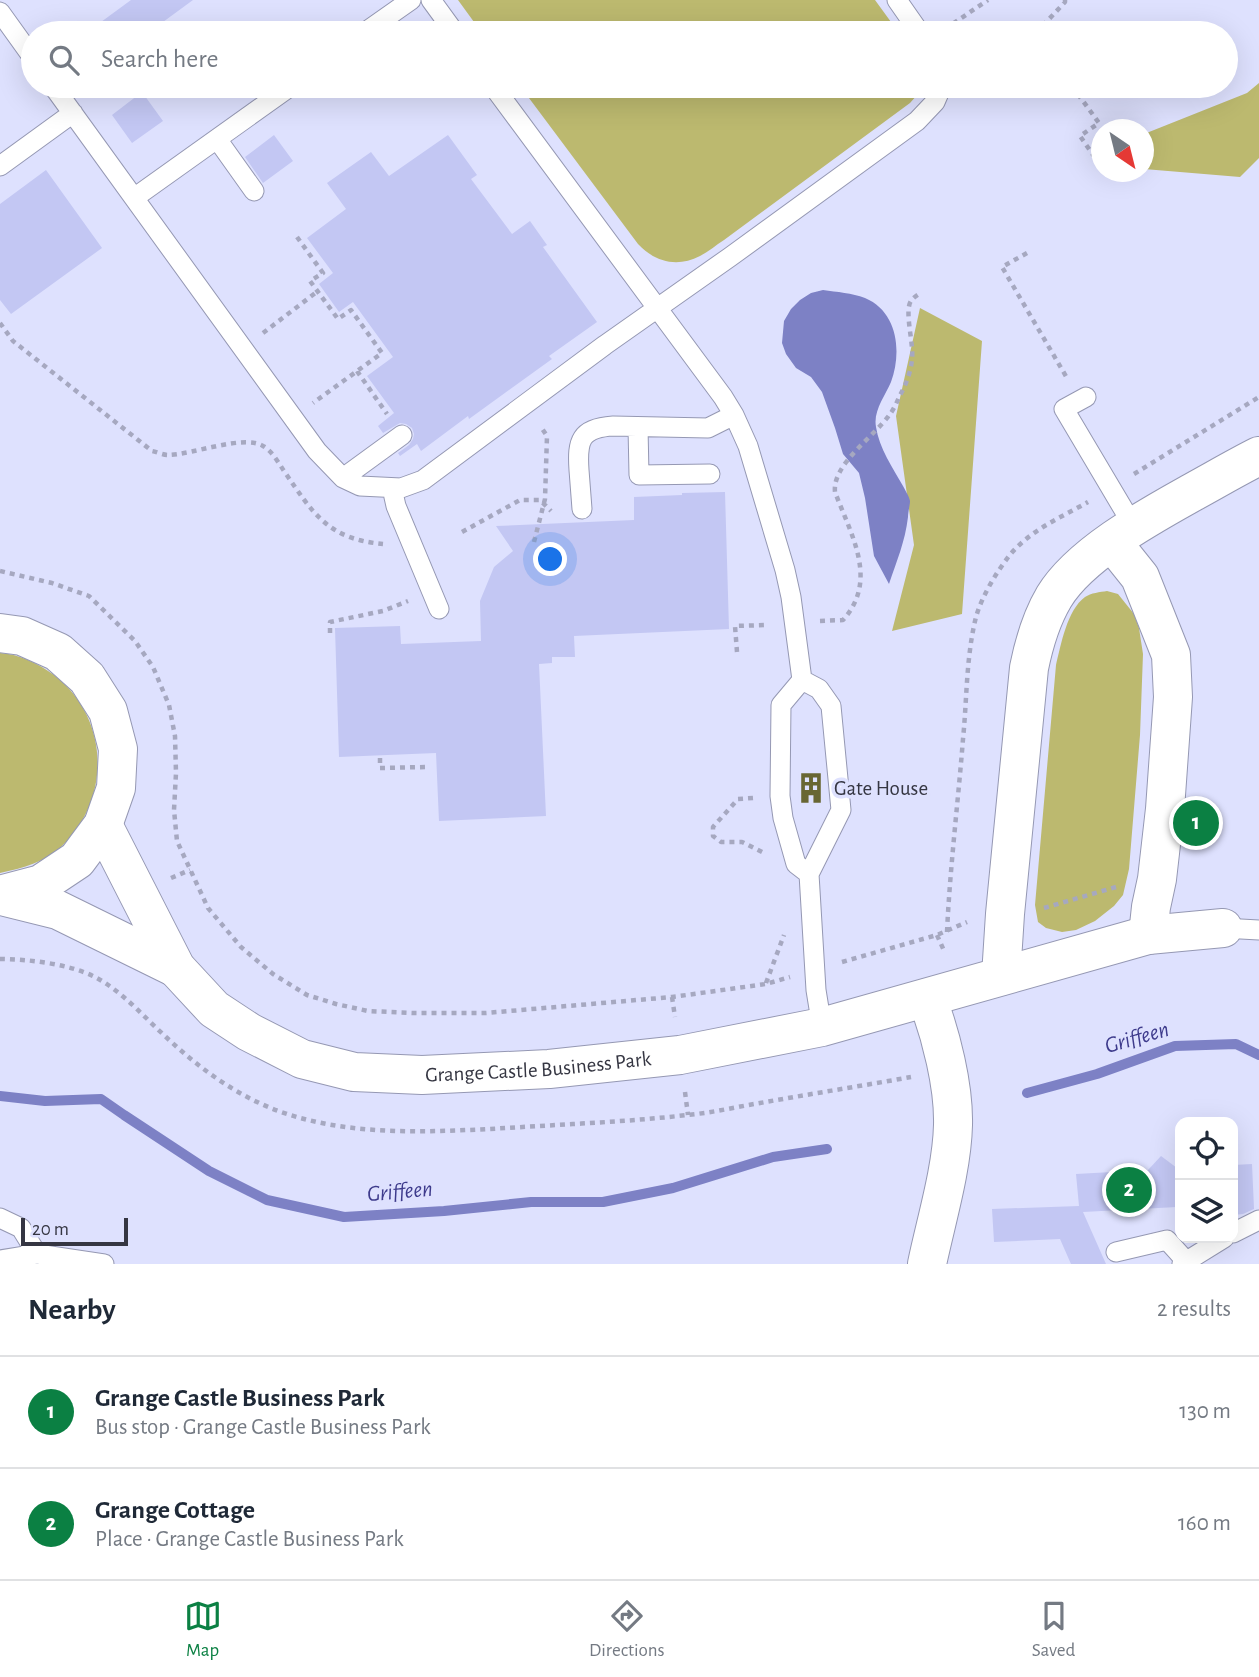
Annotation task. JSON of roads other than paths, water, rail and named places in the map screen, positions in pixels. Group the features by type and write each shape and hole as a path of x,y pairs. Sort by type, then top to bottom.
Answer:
{"street":[{"path":"1001,976 1029,667 1035,640 1055,597 1064,584 1093,556 1123,534 1153,514 1259,456"},
{"path":"1123,534 1171,655 1173,697 1169,750 1158,867 1148,934"},
{"path":"0,633 22,636 58,652 87,678 108,711 118,750 116,788 103,825 77,860 41,884 0,895"},
{"name":"Grange Castle Business Park","path":"103,825 176,968 214,1009 249,1032 302,1059 354,1072 422,1075 548,1069 680,1055 822,1027 1148,934 1241,929"},
{"name":"Grange Castle Business Park","path":"0,895 58,910 176,968"},
{"path":"927,998 937,1024 947,1071 953,1125 950,1156 927,1264"}],"lane":[{"path":"382,21 411,0"},
{"path":"431,0 446,21"},
{"path":"897,0 912,21"},
{"path":"0,12 21,41"},
{"path":"62,98 317,451 343,478 360,486 392,488 401,488 423,480 604,345 917,121 937,98"},
{"path":"134,198 274,98"},
{"path":"502,98 723,397 748,446 791,597 802,680 781,705 780,796 783,818 796,864 809,874"},
{"path":"0,166 73,113"},
{"path":"217,139 254,191"},
{"path":"1083,398 1064,409 1123,534"},
{"path":"582,509 578,449 588,433 601,427 708,428 734,415"},
{"path":"638,427 639,475 710,474"},
{"path":"343,478 402,435"},
{"path":"392,488 396,506 439,609"},
{"path":"802,680 818,689 831,706 841,810 809,874 816,990 822,1027"},
{"path":"0,1218 21,1228 37,1254"},
{"path":"1238,1230 1259,1220"},
{"path":"1116,1252 1167,1240 1184,1263 1216,1243"},
{"path":"0,1260 37,1254 104,1264"}],"water":[{"path":"823,290 860,296 876,304 891,323 894,334 894,370 878,409 876,427 883,450 910,501 905,535 889,584 874,556 859,473 843,454 822,392 811,377 796,368 782,343 784,321 791,309 811,293"}],"waterway":[{"name":"Griffeen","path":"1027,1093 1097,1074 1175,1046 1236,1044 1259,1055"},
{"name":"Griffeen","path":"0,1096 45,1101 101,1099 209,1171 267,1200 344,1217 531,1202 603,1202 673,1188 773,1157 827,1149"}],"place":[{"name":"Gate House","path":"811,788"},
{"name":"Grange Castle Business Park","path":"1196,823"},
{"name":"Grange Cottage","path":"1129,1190"}]}
